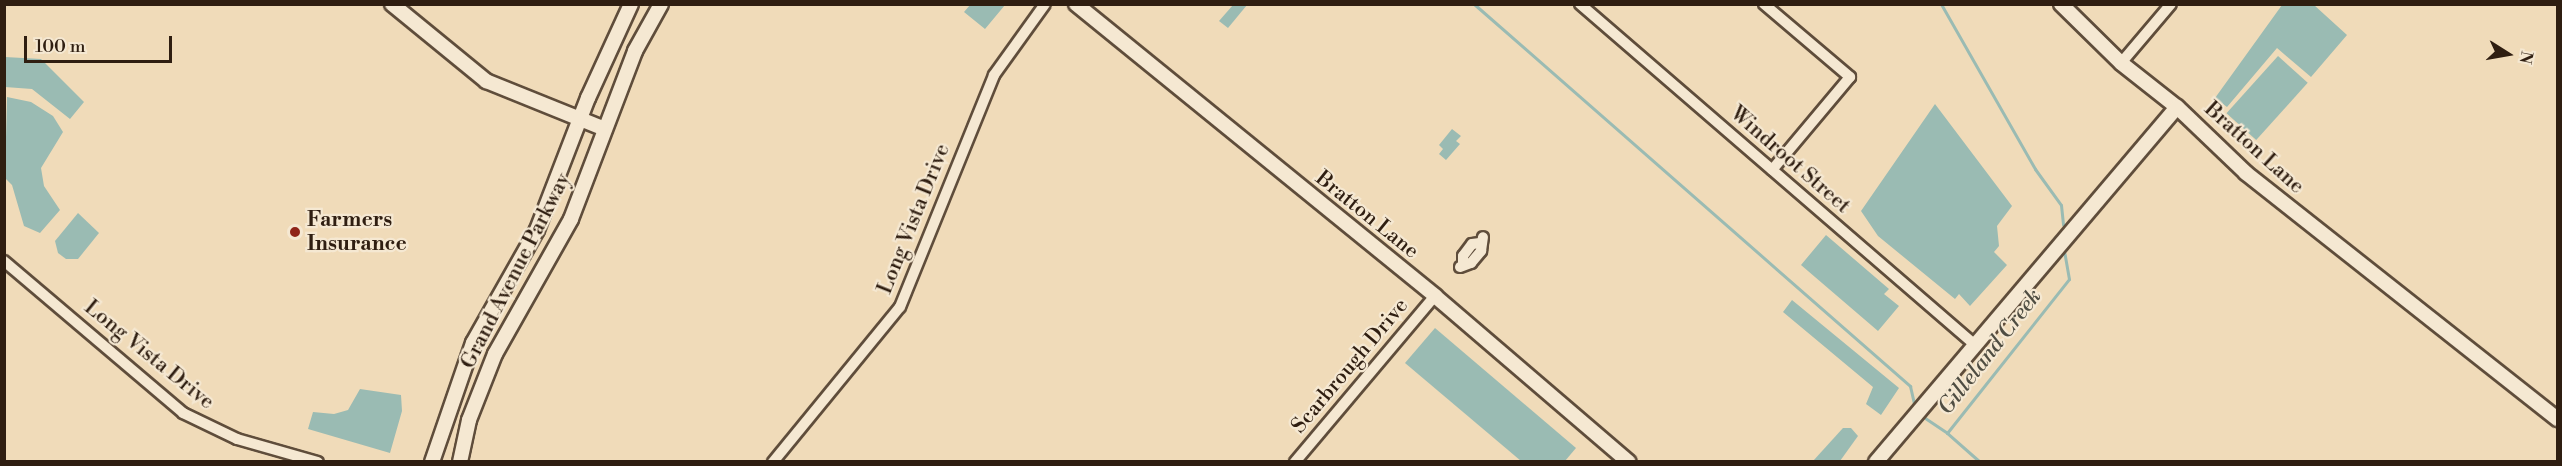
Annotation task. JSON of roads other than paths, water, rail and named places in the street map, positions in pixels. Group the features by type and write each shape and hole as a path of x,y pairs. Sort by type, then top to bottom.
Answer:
{"street":[{"path":"393,4 486,81 605,129"},
{"name":"Grand Avenue Parkway","path":"432,462 473,343 537,230 580,120 631,4"},
{"name":"Grand Avenue Parkway","path":"460,462 469,420 492,362 571,219 634,51 661,4"},
{"name":"Long Vista Drive","path":"773,462 900,307 994,75 1045,4"},
{"name":"Bratton Lane","path":"1076,4 1435,296 1629,462"},
{"name":"Windroot Street","path":"1580,4 1975,345"},
{"path":"2061,4 2121,63 2176,107"},
{"path":"2121,63 2171,4"},
{"path":"1770,6 1850,77 1772,170"},
{"name":"Bratton Lane","path":"1876,462 2176,107 2246,173 2558,419"},
{"path":"1462,265 1471,262 1480,251 1481,240"},
{"name":"Long Vista Drive","path":"4,261 183,413 237,439 318,462"},
{"name":"Scarbrough Drive","path":"1295,462 1435,296"}],"water":[{"path":"970,5 1005,5 985,29 964,12"},
{"path":"1233,5 1247,5 1228,28 1219,21"},
{"path":"2282,5 2314,5 2347,35 2311,77 2277,48 2227,107 2215,98"},
{"path":"2278,56 2308,83 2256,140 2226,113"},
{"path":"5,57 41,59 84,102 70,119 32,89 5,87"},
{"path":"7,97 31,102 53,116 63,132 41,168 44,186 60,210 40,233 24,226 12,185 5,178"},
{"path":"1935,104 2012,206 1997,226 1999,246 1994,252 2007,265 1970,306 1959,294 1955,299 1878,236 1861,211"},
{"path":"1452,129 1461,136 1456,141 1460,144 1446,160 1439,154 1443,149 1439,145"},
{"path":"78,213 99,233 78,259 66,259 58,253 55,241"},
{"path":"1826,235 1889,289 1884,294 1899,306 1878,331 1801,265"},
{"path":"1792,300 1899,388 1881,415 1866,404 1873,387 1783,312"},
{"path":"1435,328 1576,448 1565,461 1521,461 1405,363"},
{"path":"360,389 401,395 402,411 390,453 308,429 313,412 334,414 348,410"},
{"path":"1843,428 1851,428 1858,436 1840,461 1813,461"}],"waterway":[{"path":"1474,4 1910,386 1914,404"},
{"name":"Gilleland Creek","path":"1941,4 2035,169 2061,205 2063,225"},
{"name":"Gilleland Creek","path":"1980,462 1947,433 2069,279 2064,252"},
{"path":"1925,418 1947,433"}],"place":[{"name":"Farmers Insurance","path":"295,232"}]}
